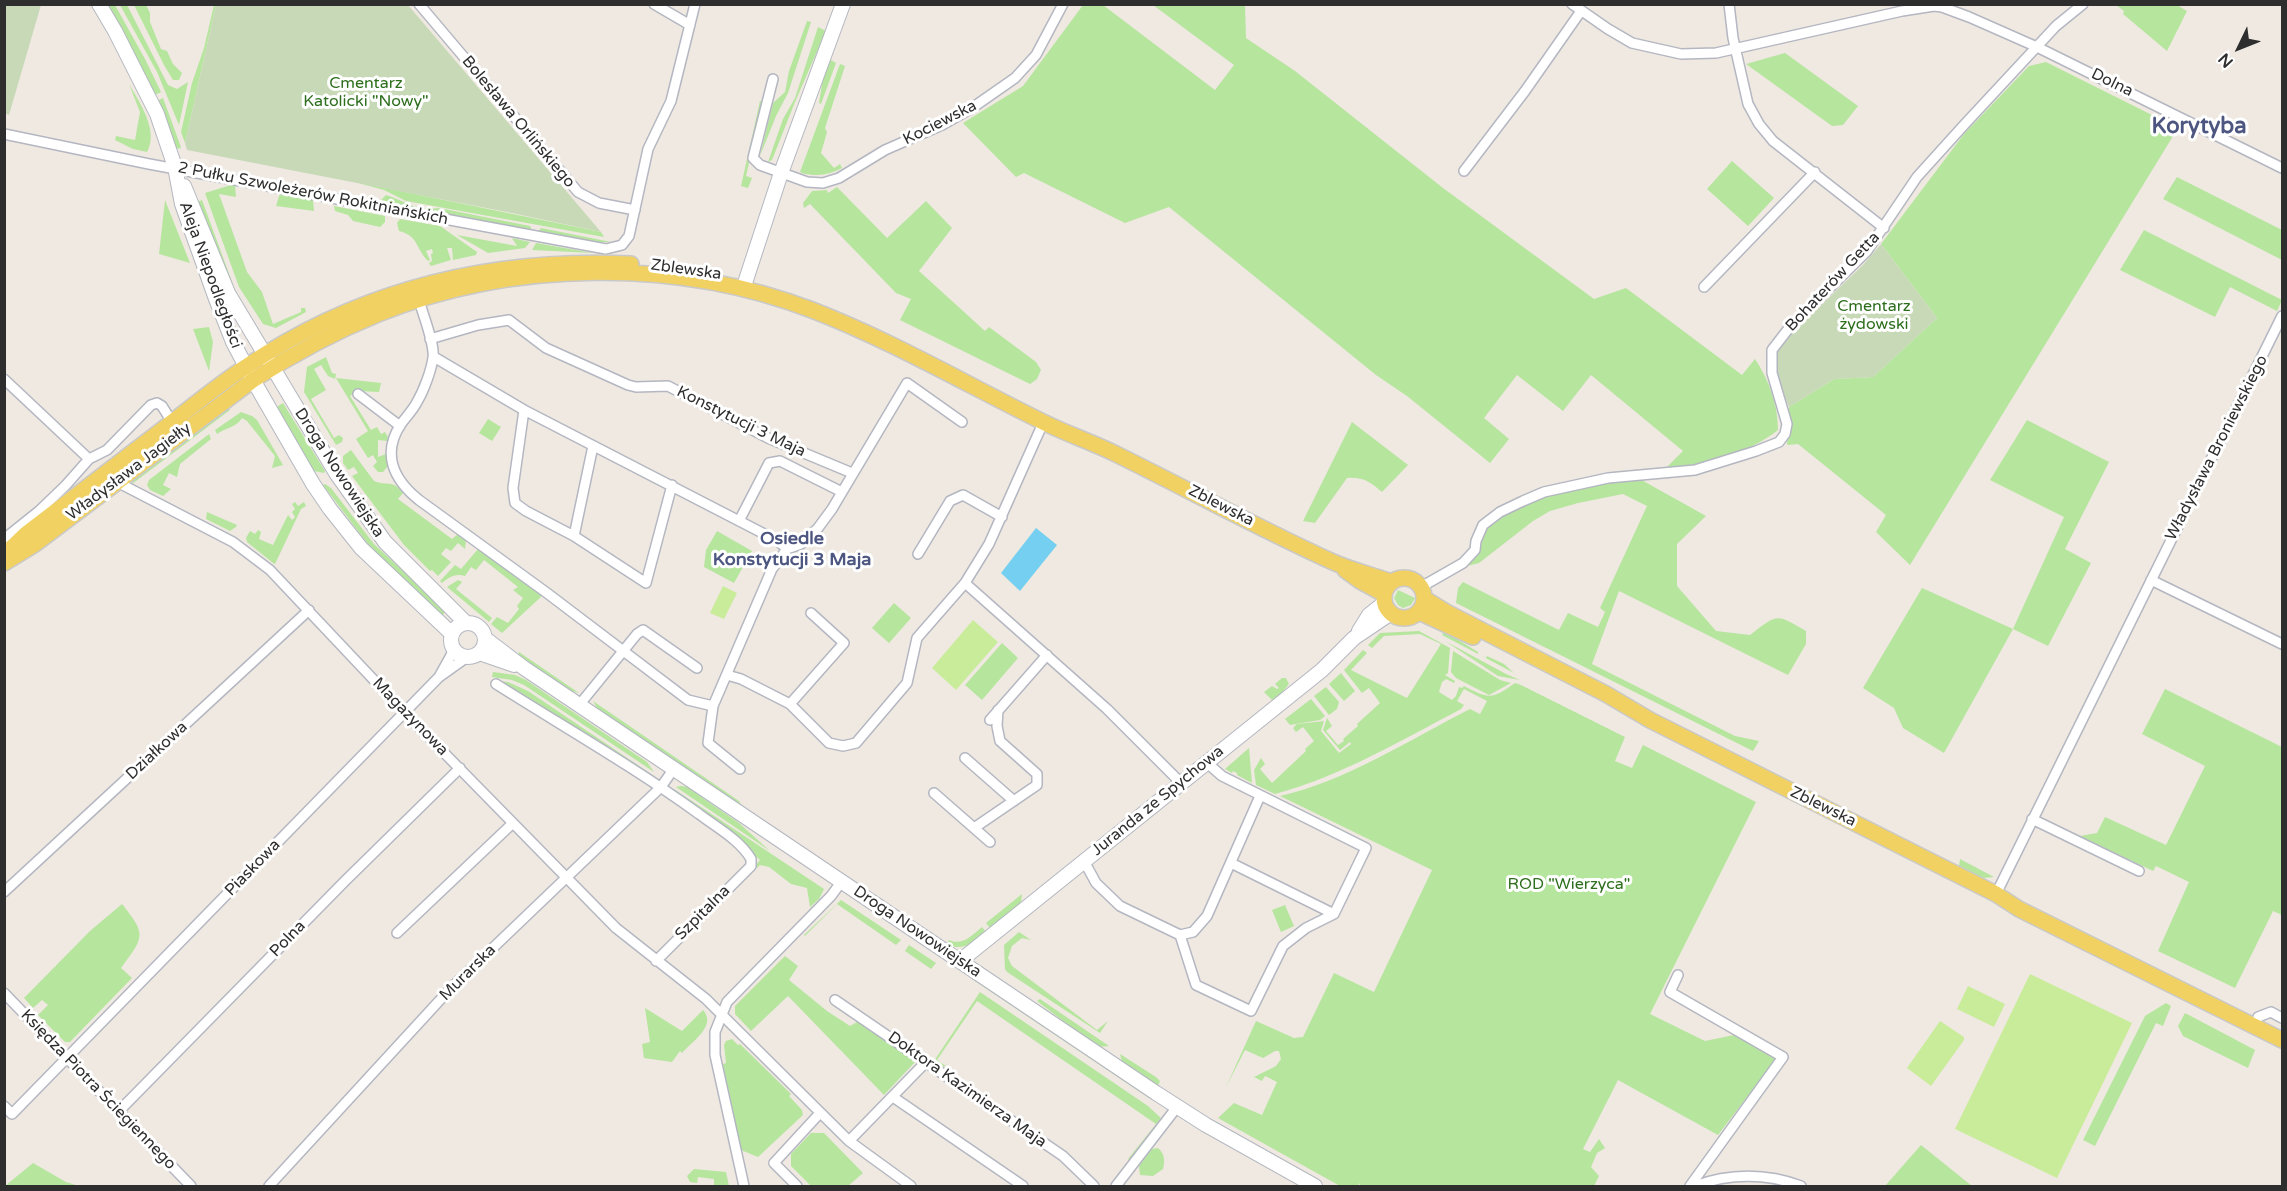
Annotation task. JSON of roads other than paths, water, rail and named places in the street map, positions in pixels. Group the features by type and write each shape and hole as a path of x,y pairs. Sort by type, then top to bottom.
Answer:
{"main road":[{"name":"Zblewska","path":"250,373 320,325 372,302 417,286 490,269 559,262 676,267 818,302 868,324 1057,420 1107,450"},
{"name":"Zblewska","path":"269,361 381,313 419,300 499,281 576,274 650,275 744,285 854,327 1043,423 1107,450 1336,563 1387,598"},
{"name":"Władysława Jagiełły","path":"4,555 26,534 172,422 250,373"},
{"name":"Władysława Jagiełły","path":"4,563 35,544 117,482 250,373"},
{"path":"1404,577 1417,582 1422,599 1405,618 1387,598 1404,577"},
{"name":"Zblewska","path":"1422,599 1606,693 1650,720 1996,894 2019,909 2283,1040"},
{"name":"Zblewska","path":"1996,894 2023,901 2283,1029"}],"street":[{"name":"Aleja Niepodległości","path":"99,4 150,100 217,270 228,293 269,361"},
{"name":"Bolesława Orlińskiego","path":"419,4 578,192 599,203 635,210"},
{"path":"654,4 690,24"},
{"path":"635,210 648,149 671,101 695,4"},
{"path":"744,285 780,174 843,4"},
{"name":"Kociewska","path":"772,79 753,158 760,165 780,174 807,182 823,183 839,177 885,150 942,125 972,108 1015,78 1036,55 1063,4"},
{"path":"1729,4 1748,104 1759,124 1773,141 1884,228"},
{"name":"Bohaterów Getta","path":"1422,599 1463,563 1474,550 1479,530 1500,512 1544,492 1608,478 1695,470 1756,452 1779,442 1785,434 1787,424 1772,373 1772,350 1789,328 1856,261 1884,228 1917,177 2056,26 2083,4"},
{"name":"Dolna","path":"1576,8 1632,43 1681,54 1704,54 1736,49 1902,10 1934,6 1962,14 2037,47 2283,168"},
{"path":"1464,171 1525,91 1576,8"},
{"name":"2 Pułku Szwoleżerów Rokitniańskich","path":"4,134 586,247 606,249 622,245 629,236 635,210"},
{"name":"Aleja Niepodległości","path":"175,167 182,204 216,299 233,342 250,373"},
{"path":"1704,287 1815,172"},
{"path":"419,300 434,357 417,402 400,426 391,453 395,474 406,489 688,700 713,706"},
{"name":"Władysława Broniewskiego","path":"1996,894 2283,316"},
{"name":"Konstytucji 3 Maja","path":"430,339 478,325 509,320 546,348 628,385 668,386 768,438 852,473"},
{"path":"434,357 524,410 672,485 787,549"},
{"name":"Droga Nowowiejska","path":"269,361 342,481 385,542 465,622"},
{"name":"Droga Nowowiejska","path":"250,373 313,484 330,509 361,548 452,634"},
{"path":"4,379 89,459"},
{"path":"740,769 708,743 713,706 772,569 787,549 801,544 818,528 907,383 962,423"},
{"path":"358,394 400,426"},
{"path":"4,539 39,511 89,459 107,450 151,405 157,403 162,406 172,422"},
{"path":"524,410 513,488 515,503 574,536 646,583 672,485"},
{"path":"727,675 741,679 790,704 829,743 843,746 856,743 907,682 917,638 965,583 989,544 1043,423"},
{"path":"574,536 593,446"},
{"path":"739,521 770,463 780,461 842,492"},
{"name":"Magazynowa","path":"117,482 233,542 270,570 405,713 632,942 706,999 849,1141 912,1186"},
{"path":"918,554 950,501 963,495 1002,517"},
{"path":"2151,580 2283,644"},
{"path":"965,583 1107,709 1181,783"},
{"name":"Juranda ze Spychowa","path":"960,962 1322,670 1354,638 1387,598"},
{"name":"Działkowa","path":"4,892 309,610"},
{"path":"790,704 844,643 811,613"},
{"path":"465,622 477,624 482,628 486,639 484,647 473,655 460,655 454,650 451,642 455,628 465,622"},
{"path":"580,704 637,634 643,630 697,668"},
{"name":"Droga Nowowiejska","path":"486,639 525,668 1178,1107 1315,1186"},
{"name":"Piaskowa","path":"439,677 454,650"},
{"name":"Droga Nowowiejska","path":"473,655 525,668"},
{"name":"Piaskowa","path":"4,1106 12,1114 439,677 473,655"},
{"path":"990,720 1047,655"},
{"path":"496,684 661,787"},
{"path":"974,828 1037,785 1036,774 1000,741 997,726 998,710"},
{"path":"965,758 1014,801"},
{"path":"1180,935 1196,985 1251,1011 1283,946 1306,928 1334,914 1366,848 1217,773 1206,762"},
{"name":"Murarska","path":"269,1186 451,988 661,787 675,767"},
{"name":"Polna","path":"119,1111 345,881 460,768"},
{"name":"Szpitalna","path":"656,961 751,866 751,859 741,846 661,787"},
{"path":"934,793 990,842"},
{"path":"1084,861 1096,883 1120,906 1180,935 1193,932 1207,916 1260,796"},
{"path":"2032,819 2139,871"},
{"path":"397,933 513,823"},
{"path":"1231,863 1334,914"},
{"path":"744,1186 715,1055 715,1032 727,1002 831,896 842,881"},
{"path":"1678,975 1670,992 1783,1058 1690,1186"},
{"name":"Księdza Piotra Ściegiennego","path":"4,993 191,1186"},
{"name":"Doktora Kazimierza Maja","path":"835,999 1063,1156 1094,1186"},
{"path":"2258,1017 2271,1012 2283,1018"},
{"path":"849,1141 926,1062"},
{"path":"893,1097 1023,1186"},
{"path":"1116,1186 1178,1107"},
{"path":"797,1186 774,1163 820,1113"},
{"path":"1695,1186 1721,1178 1745,1176 1781,1180 1801,1186"}],"water":[{"path":"1036,528 1057,545 1020,591 1001,573"}],"district":[{"name":"Korytyba","path":"2199,127"},
{"name":"Osiedle Konstytucji 3 Maja","path":"792,549"}],"park label":[{"name":"Cmentarz Katolicki \"Nowy\"","path":"366,93"},
{"name":"Cmentarz żydowski","path":"1874,316"},
{"name":"ROD \"Wierzyca\"","path":"1569,885"}]}
